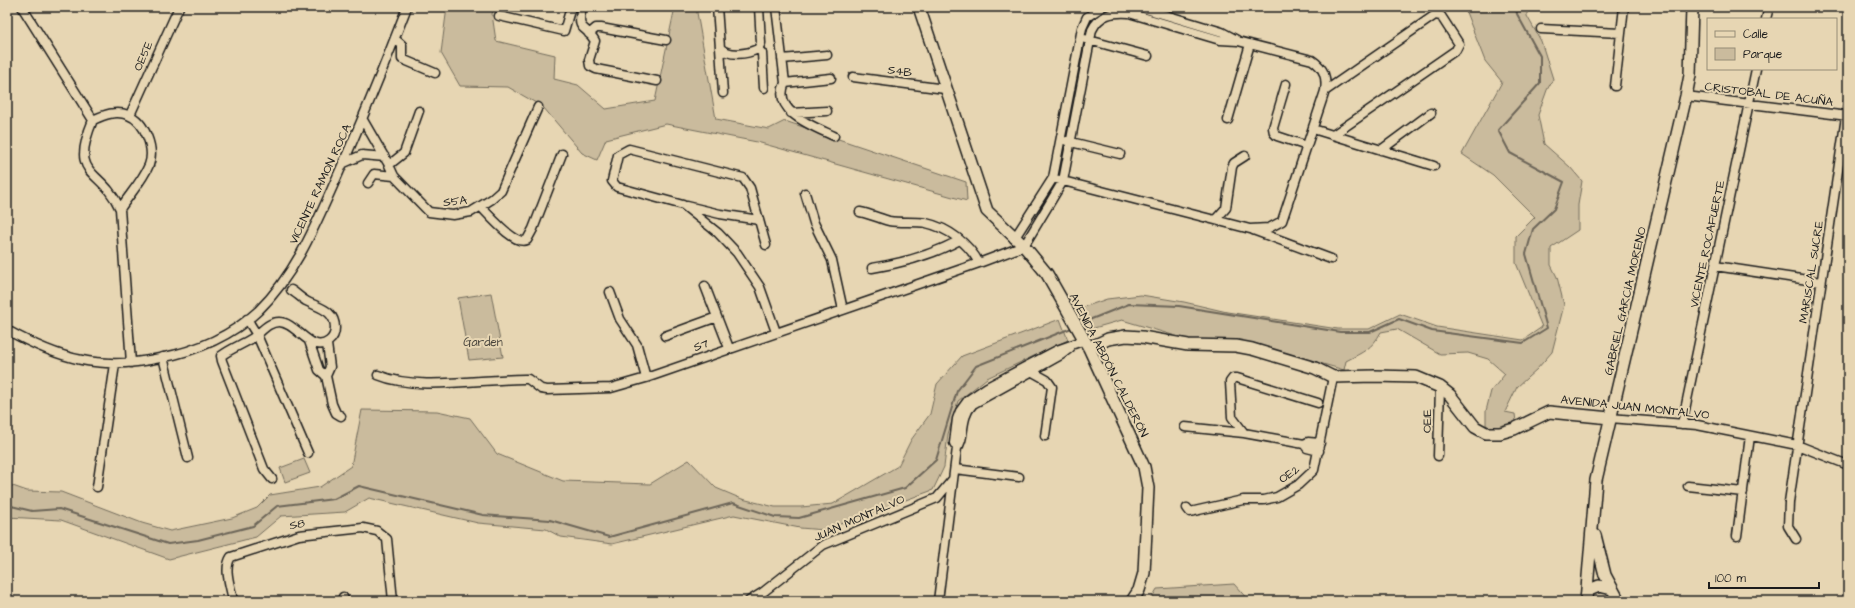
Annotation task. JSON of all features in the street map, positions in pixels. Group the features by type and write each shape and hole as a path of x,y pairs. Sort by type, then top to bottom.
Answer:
{"street":[{"path":"22,7 93,120"},
{"name":"OE5E","path":"130,115 179,7"},
{"name":"VICENTE RAMON ROCA","path":"7,330 44,350 83,361 115,364 163,358 187,352 223,336 247,319 258,310 276,289 309,241 363,120 408,7"},
{"path":"499,16 564,31 571,7"},
{"path":"582,7 579,19 581,28 595,41 589,60 590,66 596,69 658,81"},
{"path":"717,7 724,93"},
{"path":"720,48 725,52 734,54 751,52 758,49 761,43 759,7"},
{"path":"776,7 785,83 783,93 785,106 791,113 834,136"},
{"name":"AVENIDA ABDÓN CALDERÓN","path":"919,7 986,211 1014,239 1024,246 1047,274 1073,317 1141,459 1146,474 1148,488 1144,573 1139,590 1132,601"},
{"path":"1014,239 1053,178 1080,38 1087,17 1102,7"},
{"path":"1140,7 1161,10 1183,20 1222,32 1238,41"},
{"path":"1615,86 1624,7"},
{"name":"GABRIEL GARCÍA MORENO","path":"1586,596 1596,480 1686,96 1690,76 1692,7"},
{"path":"1766,18 1769,7"},
{"path":"1157,21 1161,10"},
{"path":"1024,246 1063,181 1092,30 1096,23 1107,15 1115,12 1129,13 1220,40 1238,41 1312,60 1319,65 1326,77 1325,91 1282,221 1269,228 1250,229"},
{"path":"1325,91 1435,15 1441,16 1459,44 1456,50 1333,135"},
{"path":"1180,28 1183,20"},
{"path":"589,34 596,28 601,28 666,40"},
{"path":"1541,29 1620,33"},
{"path":"1080,38 1148,56"},
{"path":"395,39 402,45 402,59 435,73"},
{"path":"1228,120 1250,44"},
{"path":"758,49 762,53 764,88"},
{"path":"782,59 827,55"},
{"name":"VICENTE ROCAFUERTE","path":"1682,424 1756,70"},
{"name":"S4B","path":"853,77 945,89"},
{"path":"785,83 831,78"},
{"path":"1286,84 1273,128 1274,133 1277,136 1307,146"},
{"path":"1071,87 1081,88"},
{"name":"CRISTOBAL DE ACUÑA","path":"1686,96 1847,116"},
{"name":"MARISCAL SUCRE","path":"1796,539 1788,526 1787,518 1848,103"},
{"name":"S5A","path":"363,120 385,157 394,176 429,212 453,216 471,212 481,207 501,191 538,107"},
{"path":"389,165 404,152 419,111"},
{"path":"791,113 827,111"},
{"path":"1381,150 1431,113"},
{"path":"93,120 110,114 130,115 137,121 147,136 151,151 149,165 120,208"},
{"path":"93,120 84,147 83,156 88,170 114,196 120,208 131,363"},
{"path":"1313,129 1434,166"},
{"path":"1060,139 1120,154"},
{"path":"759,220 720,214 617,187 612,181 618,155 628,149 743,178 750,188 759,220 766,245"},
{"path":"481,207 514,238 521,241 527,240 533,229 562,154"},
{"path":"344,163 362,155 385,157"},
{"path":"1216,219 1226,208 1232,167 1234,163 1245,156"},
{"path":"368,184 374,174 394,176"},
{"path":"1053,178 1216,219 1250,229 1331,258"},
{"path":"805,193 814,223 832,260 842,310"},
{"path":"683,205 712,228 737,253 760,286 776,332"},
{"path":"860,212 889,220 926,223 943,228 971,250 979,264"},
{"path":"712,228 712,221 720,214"},
{"path":"872,268 898,264 927,255 960,240"},
{"name":"S7","path":"378,375 397,381 417,383 528,379 541,389 547,390 611,388 646,378 729,348 979,264 1024,246"},
{"path":"1715,266 1821,282"},
{"path":"705,286 729,348"},
{"path":"272,479 264,469 221,356 257,335 271,324 278,322 295,328 309,341 318,345 326,344 332,340 335,332 335,322 329,312 306,300 292,290"},
{"path":"610,292 620,319 637,344 646,378"},
{"path":"665,336 717,317"},
{"path":"247,319 257,335 308,454"},
{"name":"AVENIDA JUAN MONTALVO","path":"1085,341 1126,336 1142,337 1188,345 1236,346 1274,355 1315,368 1333,377 1416,377 1440,387 1450,395 1475,427 1486,433 1500,433 1514,429 1549,412 1682,424 1750,436 1797,445 1848,465"},
{"path":"309,341 319,370 326,376"},
{"path":"938,601 955,469 957,448 954,443 957,419 960,411 968,400 987,387 1057,350 1085,341"},
{"path":"326,344 330,367 326,376 332,404 336,413 341,416"},
{"path":"957,448 961,444 965,415 973,404 1061,355 1072,346"},
{"path":"163,358 188,458"},
{"path":"97,487 115,364"},
{"path":"1031,371 1047,380 1052,387 1045,436"},
{"name":"OE2","path":"1186,508 1190,512 1243,500 1264,500 1277,497 1298,485 1314,470 1320,447 1333,377"},
{"path":"1223,431 1231,425 1230,382 1233,378 1318,403"},
{"name":"OE1E","path":"1438,456 1440,387"},
{"path":"1232,417 1244,433"},
{"path":"1185,427 1244,433 1304,444 1308,442 1320,447"},
{"path":"1737,536 1750,436"},
{"path":"955,469 1019,477"},
{"name":"JUAN MONTALVO","path":"749,601 762,593 823,545 937,498 954,478"},
{"path":"1688,486 1743,492"},
{"path":"1592,513 1596,545 1600,560 1612,589 1619,601"},
{"name":"S8","path":"233,601 227,568 231,557 299,535 363,528 377,531 387,539 393,601"},
{"path":"1586,596 1599,586 1612,589"}],"green space":[{"path":"447,7 494,7 492,14 496,41 555,55 554,79 578,85 606,109 655,101 675,7 696,7 716,119 769,129 785,121 966,182 967,201 757,142 666,124 606,139 597,160 582,153 543,107 508,87 460,86 441,53"},
{"path":"1464,7 1527,7 1527,16 1541,41 1553,79 1547,90 1538,115 1544,144 1570,167 1582,181 1578,205 1578,230 1551,248 1551,265 1557,277 1564,305 1552,352 1537,369 1517,387 1505,412 1515,414 1516,422 1507,427 1491,428 1486,425 1486,411 1491,391 1505,374 1488,359 1468,353 1440,354 1397,329 1381,332 1378,338 1370,346 1346,361 1344,370 1257,345 1237,342 1186,339 1122,320 1087,330 1077,316 1081,308 1107,299 1141,295 1184,302 1227,312 1338,329 1369,329 1400,314 1437,327 1523,340 1542,327 1516,263 1516,236 1535,217 1493,175 1462,154 1502,82 1485,61"},
{"name":"Garden","path":"491,293 503,357 469,360 458,298"},
{"path":"1060,319 1068,340 987,378 958,401 948,434 944,467 933,490 824,530 800,528 734,515 612,544 561,537 546,529 478,523 369,498 345,512 281,516 256,537 169,559 61,520 7,517 7,484 27,491 61,492 142,523 170,531 232,518 257,508 270,495 320,487 351,466 362,410 437,411 470,418 497,454 563,481 650,484 689,460 716,488 742,499 775,507 801,507 833,504 898,466 911,440 930,414 937,384 962,356"},
{"path":"304,459 310,473 285,482 280,468"},
{"path":"1234,584 1249,601 1150,601 1157,589"}],"waterway":[{"path":"1079,324 1129,304 1179,306 1340,332 1370,332 1399,319 1432,331 1523,343 1547,328 1526,254 1533,229 1554,209 1564,182 1510,153 1498,130 1540,83 1540,56 1517,14 1516,7"},
{"path":"7,505 32,511 59,509 168,544 198,540 253,526 277,506 334,499 359,486 483,515 550,520 609,537 733,503 775,517 799,518 905,488 936,460 957,391 976,366 1074,327"}]}
